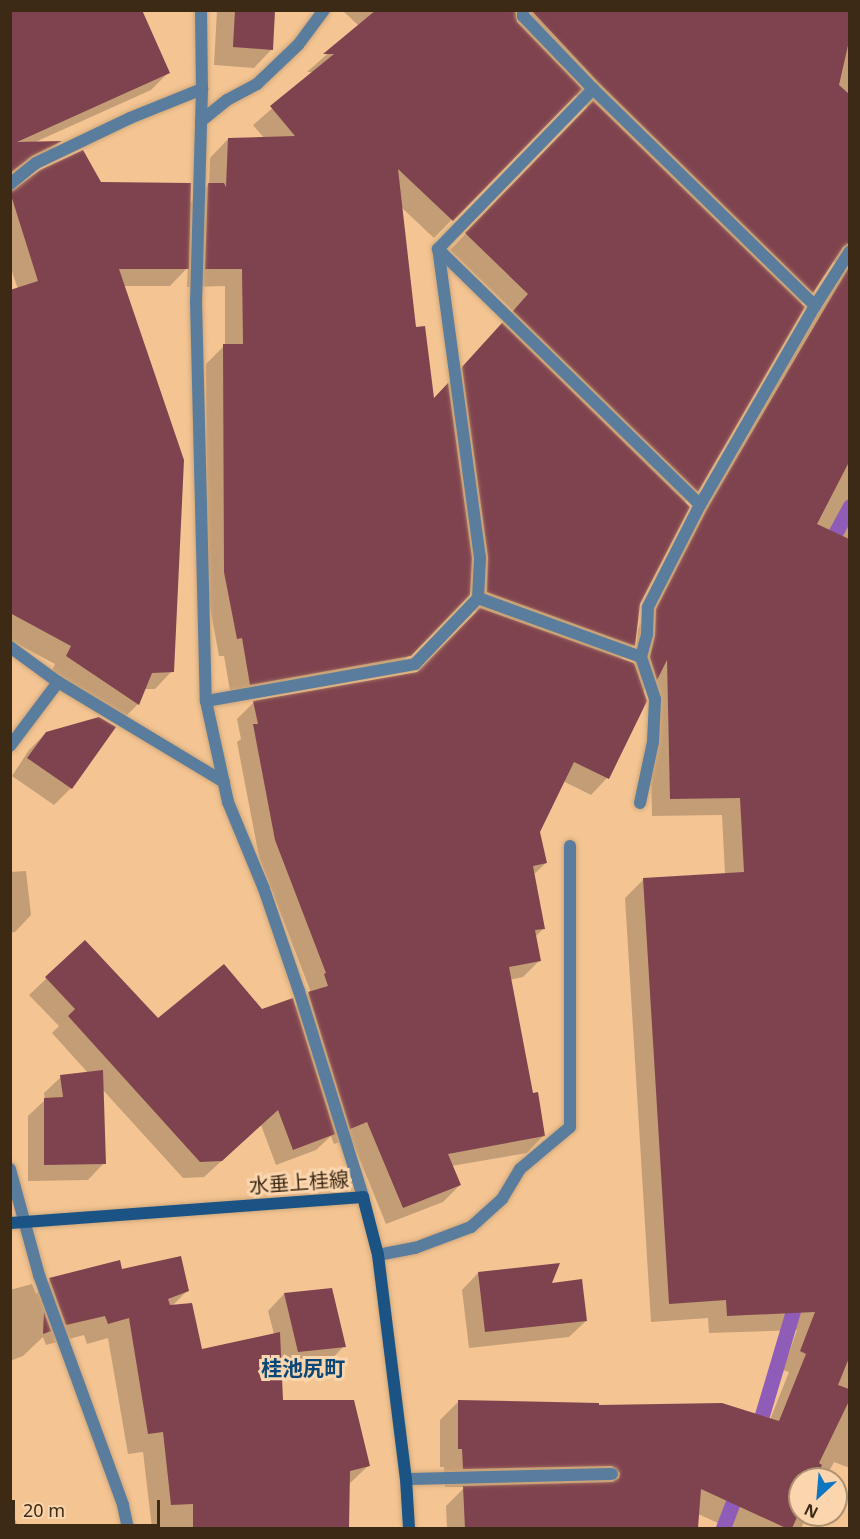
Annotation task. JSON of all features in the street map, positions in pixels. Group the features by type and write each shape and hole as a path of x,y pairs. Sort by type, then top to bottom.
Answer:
{"main road":[{"name":"水垂上桂線","path":"10,1223 363,1197 378,1255 410,1528"}],"street":[{"path":"201,10 202,89 196,302 206,702 228,802 264,889 299,991 363,1197"},
{"path":"201,121 227,100 257,84 298,45 324,10"},
{"path":"524,10 523,16 593,89 814,306"},
{"path":"10,184 36,164 130,117 202,89"},
{"path":"438,249 593,89"},
{"path":"206,702 415,664 478,598 480,558 438,249"},
{"path":"438,249 700,505"},
{"path":"640,803 653,742 655,699 641,657 648,634 648,607 700,505 814,306 849,251"},
{"path":"478,598 641,657"},
{"path":"10,647 58,681 224,782"},
{"path":"10,746 58,681"},
{"path":"378,1255 415,1248 471,1227 502,1198 520,1169 570,1127 570,846"},
{"path":"10,1168 39,1275 123,1505 128,1528"},
{"path":"406,1479 612,1474"}],"building":[{"path":"10,10 142,10 170,73 17,142 62,141 32,156 10,173"},
{"path":"235,10 275,10 273,50 233,47"},
{"path":"376,10 515,10 517,22 582,89 453,221 398,169 416,327 425,326 434,398 448,383 472,558 470,595 411,656 250,685 242,638 237,639 224,572 223,344 243,344 242,269 205,269 208,183 224,183 226,187 228,138 295,136 270,106 334,54 323,54"},
{"path":"531,10 849,10 849,41 839,85 849,94 849,243 843,247 813,293 599,83"},
{"path":"593,101 805,307 698,492 513,311 528,294 465,233"},
{"path":"83,150 101,182 191,183 189,269 119,269 184,460 174,672 152,673 139,705 66,656 71,646 10,613 10,290 38,281 10,192 40,170"},
{"path":"849,267 849,462 817,524 849,539 849,1358 838,1385 849,1389 849,1401 819,1463 821,1467 788,1467 788,1527 792,1528 786,1528 701,1489 698,1528 465,1528 463,1486 612,1482 619,1478 620,1473 612,1466 463,1469 462,1449 458,1449 458,1400 599,1403 599,1405 722,1403 779,1421 806,1354 800,1351 815,1312 727,1316 726,1300 669,1304 643,878 744,872 740,798 670,799 667,660 657,680 650,657 655,635 656,609 707,509"},
{"path":"502,323 690,507 640,604 635,646 487,592 488,557 462,367"},
{"path":"480,608 634,663 647,701 609,779 574,762 540,832 547,863 533,866 545,929 535,930 541,961 509,967 533,1093 538,1092 545,1136 448,1154 461,1185 403,1208 367,1122 350,1129 308,992 328,986 324,974 326,973 275,840 253,724 258,724 253,701 417,672"},
{"path":"99,717 116,727 72,789 27,758 46,732"},
{"path":"85,940 158,1018 224,964 262,1009 293,998 335,1134 293,1150 278,1110 222,1161 200,1162 68,1016 75,1009 45,977"},
{"path":"103,1070 106,1164 44,1165 44,1098 63,1097 60,1075"},
{"path":"181,1256 189,1291 168,1299 170,1305 192,1303 202,1349 280,1332 283,1400 354,1400 370,1466 350,1471 349,1528 193,1528 193,1504 171,1505 163,1432 148,1434 129,1318 108,1324 105,1316 66,1325 49,1278 120,1260 122,1269"},
{"path":"560,1263 552,1283 582,1279 587,1321 485,1332 478,1272"},
{"path":"332,1288 346,1347 298,1352 284,1293"},
{"path":"44,1312 51,1331 43,1334"}],"waterway":[{"path":"826,550 850,506"},
{"path":"756,1435 798,1294"},
{"path":"723,1528 739,1486"}],"district":[{"name":"桂池尻町","path":"303,1368"}]}
